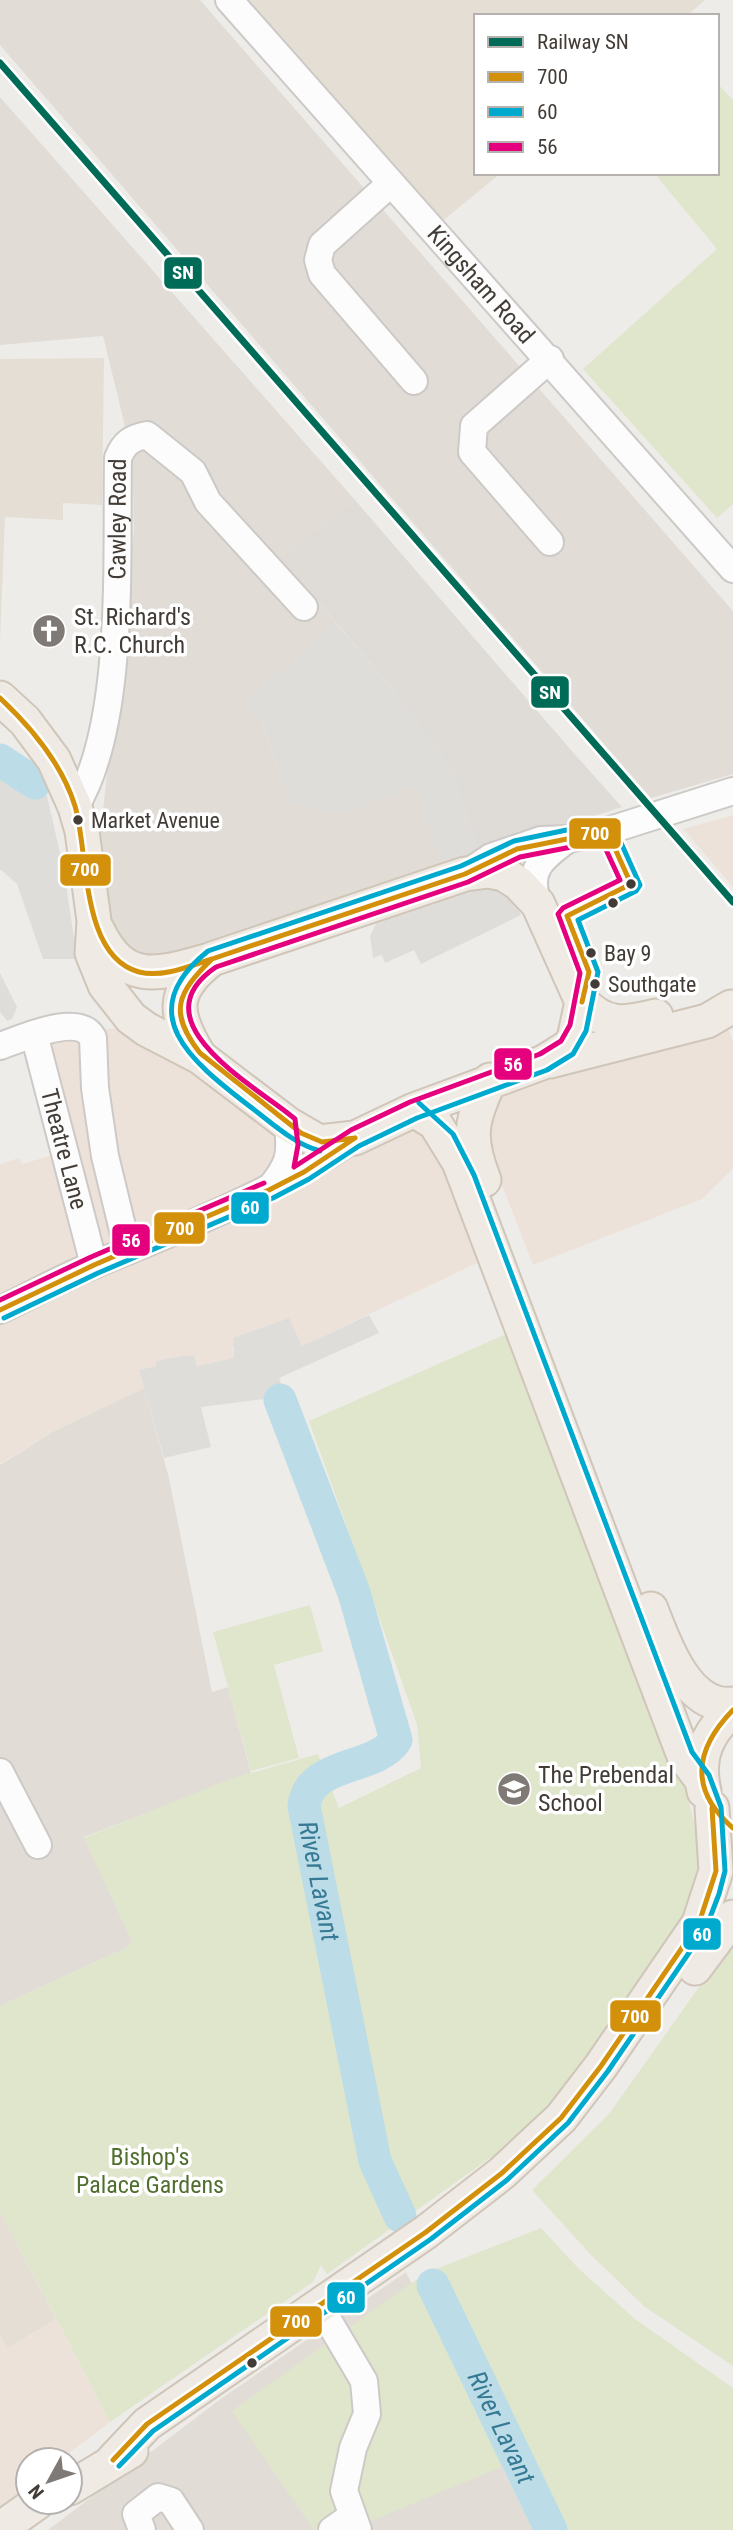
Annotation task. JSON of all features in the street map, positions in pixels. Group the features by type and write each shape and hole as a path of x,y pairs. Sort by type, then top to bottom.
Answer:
{"main road":[{"path":"0,698 26,721 54,760 75,807 82,831 94,921 92,953 105,985 131,1018 200,1058 288,1124 319,1142 355,1138 414,1110 490,1080 544,1062 707,1021 732,1007"},
{"path":"94,921 108,952 124,967 169,972 465,874 489,871 504,874 538,904 582,1002 603,1020 619,1024 710,1005 732,1007"},
{"path":"200,1058 181,1022 179,1006 191,975 212,959"},
{"path":"544,1062 568,1047 574,1039 582,1002"},
{"path":"490,1080 472,1123 472,1144 553,1360 661,1634 687,1682 703,1698 721,1705 733,1704"},
{"path":"414,1110 435,1123 459,1162 684,1756 716,1805"},
{"path":"113,2459 148,2424 477,2193 561,2118 601,2066 699,1923 716,1871 716,1805 701,1759 707,1739 718,1722 733,1710"},
{"path":"84,2479 113,2459 157,2438 488,2209 576,2130 733,1917"},
{"path":"0,2529 18,2516"},
{"path":"29,2530 43,2516"}],"street":[{"name":"Kingsham Road","path":"229,0 390,184 550,359 733,569"},
{"path":"390,184 322,246 318,260 322,274 414,381"},
{"path":"550,359 474,426 472,452 550,542"},
{"name":"Cawley Road","path":"75,807 88,786 109,706 118,458 123,447 133,438 147,435 186,465 193,472 208,502 304,607"},
{"path":"465,874 491,857 541,840 568,839 607,831 733,791"},
{"path":"538,904 532,885 536,870 550,852 568,839"},
{"path":"0,1046 47,1031 83,1027 93,1038 95,1087 105,1156 135,1249"},
{"name":"Theatre Lane","path":"47,1031 94,1265"},
{"path":"269,1190 286,1169 290,1150 288,1124"},
{"path":"0,1310 94,1265 269,1190 304,1172 355,1138"},
{"path":"0,1772 38,1845"},
{"path":"328,2320 364,2381 367,2414 353,2448 344,2491 347,2525"},
{"path":"142,2530 136,2514 158,2497 171,2501 190,2530"}],"shaded area":[{"path":"0,0 200,0 733,611 733,774 651,798 0,45"},
{"path":"239,0 705,0 689,14 474,14 474,175 499,175 434,228"},
{"path":"0,97 355,500 282,558 336,623 246,702 261,720 291,804 417,785 442,866 168,961 135,956 108,926 100,837 134,530 132,455 103,336 0,345"},
{"path":"104,358 102,505 63,503 63,520 5,517 0,641 0,359"},
{"path":"355,500 622,807 480,854 397,694 281,558"},
{"path":"336,623 397,694 453,769 480,854 442,866 416,785 359,807 326,814 291,804 261,720 245,702"},
{"path":"0,766 47,796 64,870 77,959 43,959 17,884 0,869"},
{"path":"733,815 733,887 683,829"},
{"path":"488,884 512,898 521,915 421,964 414,950 385,963 382,955 373,958 370,936 378,920"},
{"path":"0,973 17,1007 12,1019 7,1021 0,1012"},
{"path":"122,1028 288,1124 306,1178 410,1130 435,1123 494,1255 302,1346 232,1347 235,1358 197,1366 157,1366 139,1370 144,1388 54,1431 0,1464 0,1164 19,1158 22,1164 56,1154 34,1034"},
{"path":"728,1029 733,1041 733,1169 702,1199 533,1265 486,1144 482,1122 497,1102 517,1088 547,1075 626,1060"},
{"path":"369,1315 379,1333 279,1378 286,1396 201,1407 211,1447 164,1458 139,1370 156,1366 156,1361 184,1356 194,1355 197,1366 234,1358 233,1338 289,1318 302,1346"},
{"path":"144,1388 169,1478 212,1692 228,1687 251,1773 84,1837 132,1941 126,1948 0,2006 0,1465 54,1431"},
{"path":"0,2211 56,2319 8,2348 0,2336"},
{"path":"406,2272 533,2530 48,2530 66,2516 84,2516 84,2503 222,2398"},
{"path":"56,2319 110,2422 78,2446 14,2446 14,2507 4,2514 0,2509 0,2336 8,2348"}],"green space":[{"path":"719,85 733,100 733,504 717,518 583,369 717,249 656,175 719,175"},
{"name":"Bishop's Palace Gardens","path":"522,1334 675,1756 699,1849 699,1881 695,1898 670,1944 634,1998 513,2153 490,2158 327,2274 321,2265 313,2282 110,2422 0,2211 0,2006 126,1948 132,1941 84,1838 230,1779 318,1754 339,1808 421,1768 417,1724 309,1421 504,1335"},
{"path":"310,1605 323,1651 274,1665 299,1758 251,1771 213,1632"},
{"path":"733,1939 733,2366 645,2307 590,2254 532,2190 609,2114"},
{"path":"541,2228 579,2269 635,2319 733,2388 733,2530 533,2530 504,2466 349,2530 314,2530 232,2411 413,2282 436,2269"}],"waterway":[{"name":"River Lavant","path":"0,760 35,783"},
{"name":"River Lavant","path":"280,1400 286,1399"},
{"name":"River Lavant","path":"280,1400 354,1593 396,1740 373,1757 318,1781 309,1792 304,1806 375,2161 400,2216"},
{"name":"River Lavant","path":"433,2285 551,2530"}],"rail line":[{"name":"SN","path":"0,63 733,902"}],"transit line":[{"name":"700","path":"0,698 45,748 69,791 79,826 90,901 106,946 120,962 139,972 176,970 212,959"},
{"name":"60","path":"4,1318 98,1273 273,1198 309,1179 359,1146 417,1118 547,1070 573,1054 586,1031 598,972 578,920 636,891 640,885 613,825 605,822 514,841 461,866 208,951 185,974 174,995 172,1015 178,1035 190,1053 207,1071 274,1125 300,1143 320,1151"},
{"name":"700","path":"355,1138 322,1142 301,1133 200,1053 183,1026 181,1003 191,982 212,959 465,874 517,849 607,831 631,884 567,916 589,972 582,1002"},
{"name":"56","path":"602,841 620,880 563,908 558,914 580,973 570,1025 561,1041 540,1054 410,1102 351,1130 294,1167 298,1145 295,1119 232,1071 210,1051 195,1031 189,1009 195,988 216,967 468,882 520,857 602,841"},
{"name":"60","path":"119,2466 153,2431 431,2239 507,2180 568,2123 608,2071 706,1928 725,1871 721,1807 709,1775 692,1752 474,1175 453,1134 419,1103"},
{"name":"700","path":"0,1310 94,1265 269,1190 304,1172 355,1138"},
{"name":"56","path":"0,1300 91,1257 264,1183"},
{"name":"700","path":"733,1710 710,1740 702,1770 703,1785 709,1799 733,1828"},
{"name":"700","path":"113,2460 147,2424 426,2232 502,2173 561,2118 601,2066 699,1923 716,1871 712,1808"}],"place":[{"name":"St. Richard's R.C. Church","path":"49,631"},
{"name":"Market Avenue","path":"78,820"},
{"name":"Bay 9","path":"591,953"},
{"name":"Southgate","path":"595,984"},
{"name":"The Prebendal School","path":"514,1789"}]}
